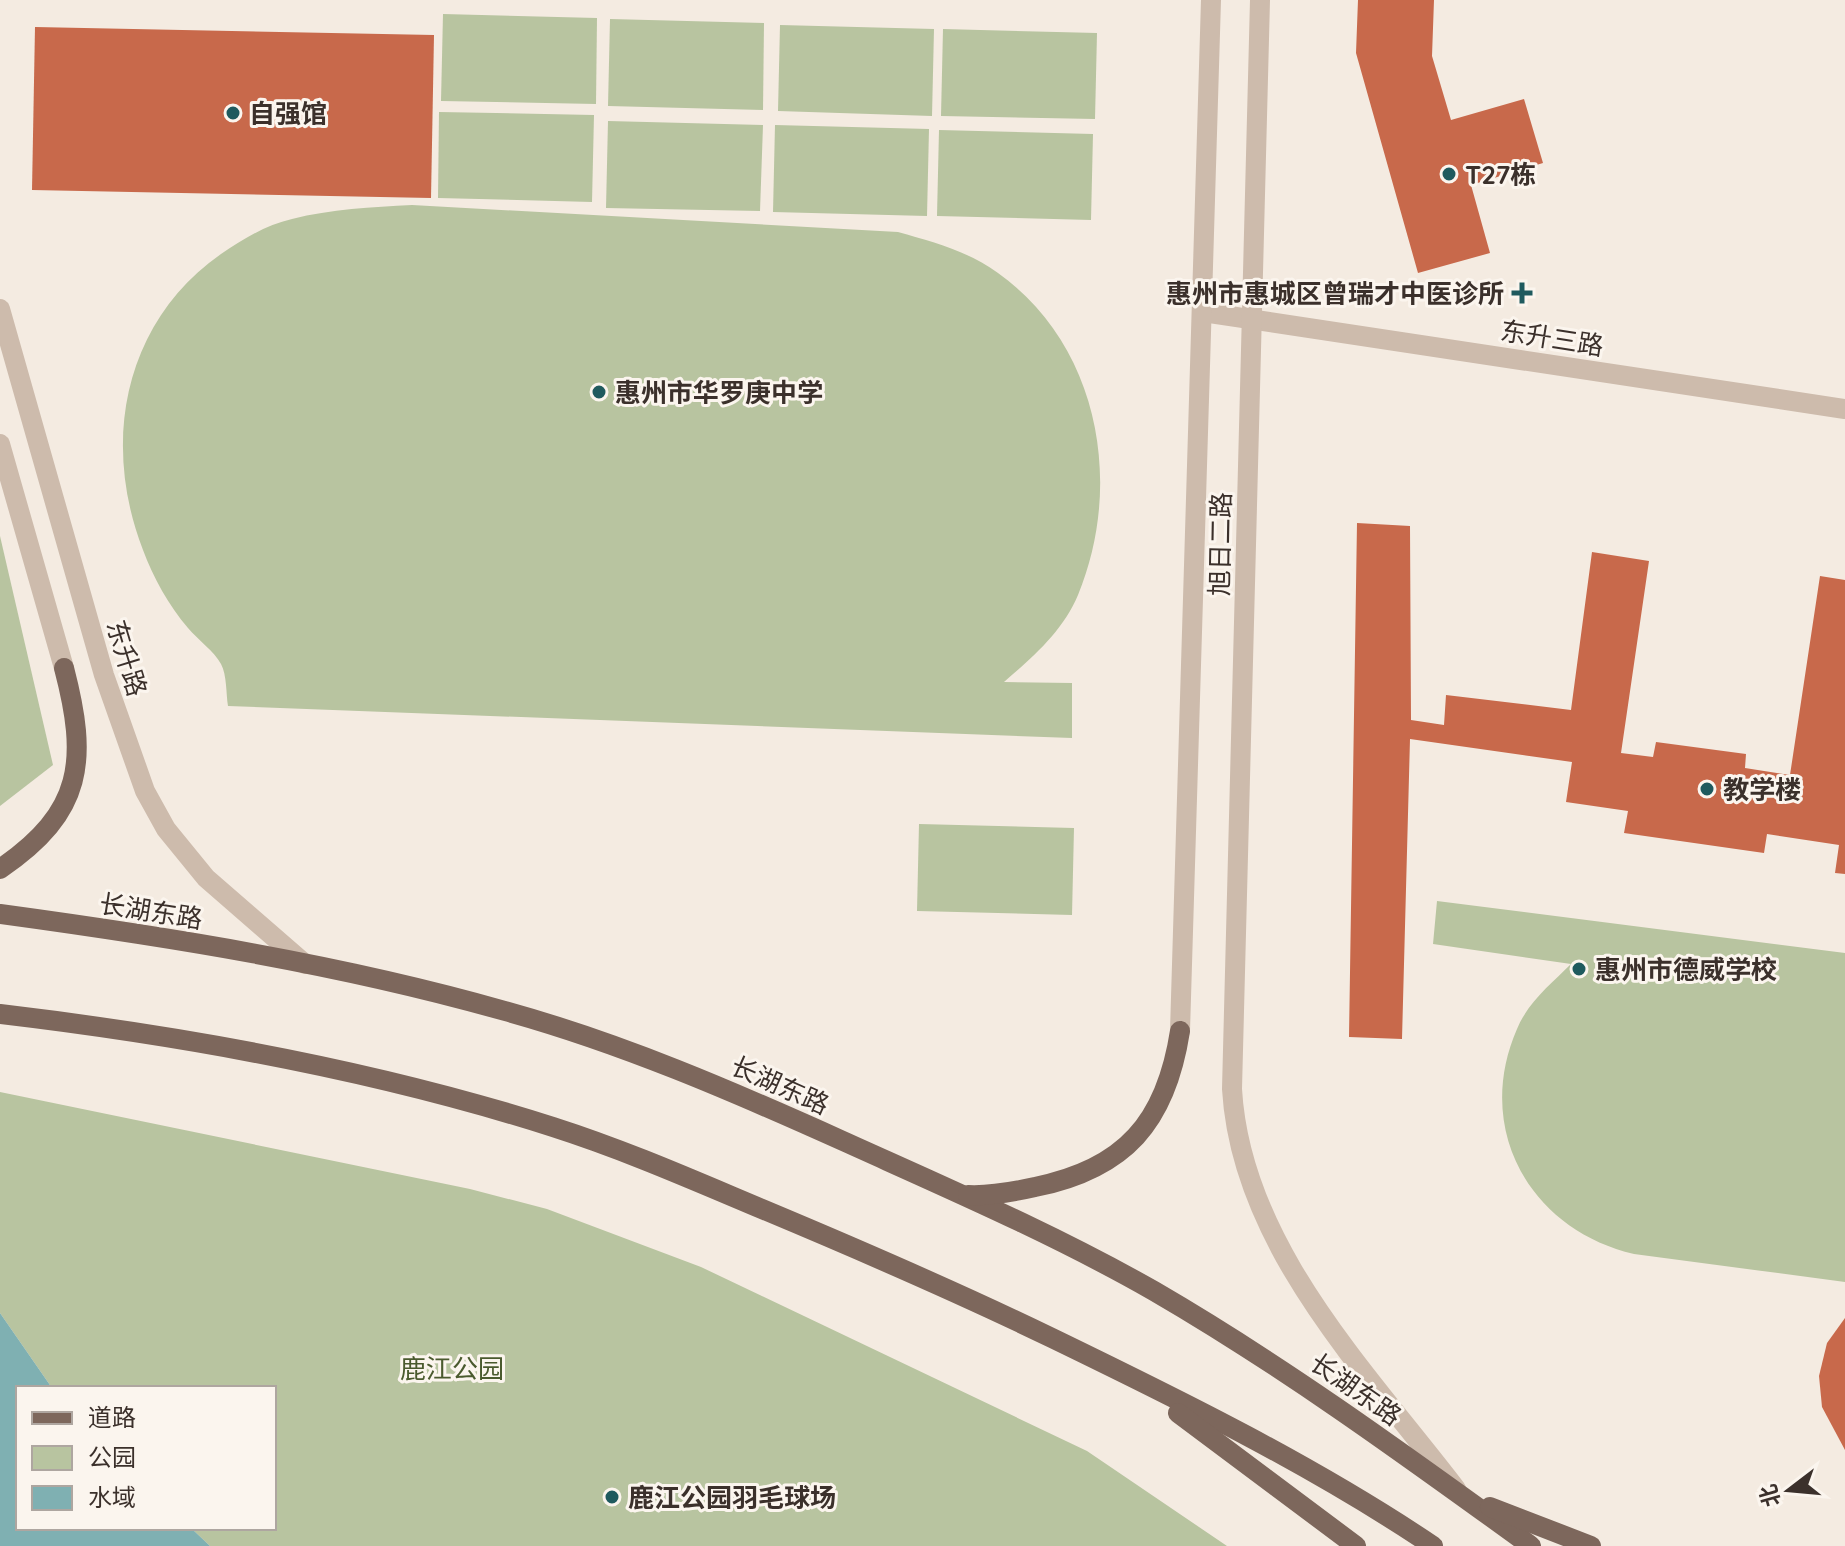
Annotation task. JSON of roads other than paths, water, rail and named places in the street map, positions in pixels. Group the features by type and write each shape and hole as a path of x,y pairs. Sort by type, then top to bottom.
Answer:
{"main road":[{"path":"0,869 56,820 75,780 77,733 64,668"},
{"name":"长湖东路","path":"0,914 305,964 506,1011 619,1048 725,1089 1084,1253 1211,1325 1297,1380 1531,1546"},
{"path":"0,1014 278,1058 428,1091 556,1128 678,1173 878,1258 1127,1375 1374,1506 1433,1546"},
{"path":"960,1195 1003,1193 1061,1182 1115,1158 1128,1146 1156,1107 1173,1066 1180,1031"},
{"path":"1127,1375 1356,1546"},
{"name":"长湖东路","path":"1462,1496 1591,1546"}],"street":[{"name":"旭日二路","path":"1180,1031 1211,0"},
{"name":"旭日二路","path":"1260,0 1232,1089 1245,1171 1277,1243 1322,1313 1462,1496"},
{"name":"东升路","path":"0,309 104,675 145,791 166,829 206,878 305,964"},
{"name":"东升三路","path":"1203,312 1845,409"},
{"path":"0,444 64,668"}],"water":[{"path":"0,1313 51,1386 16,1386 16,1530 193,1530 210,1546 0,1546"}],"place":[{"name":"自强馆","path":"233,113"},
{"name":"T27栋","path":"1449,174"},
{"name":"惠州市惠城区曾瑞才中医诊所","path":"1522,293"},
{"name":"惠州市华罗庚中学","path":"599,392"},
{"name":"教学楼","path":"1707,789"},
{"name":"惠州市德威学校","path":"1579,969"},
{"name":"鹿江公园羽毛球场","path":"612,1497"}],"park label":[{"name":"鹿江公园","path":"452,1368"}]}
